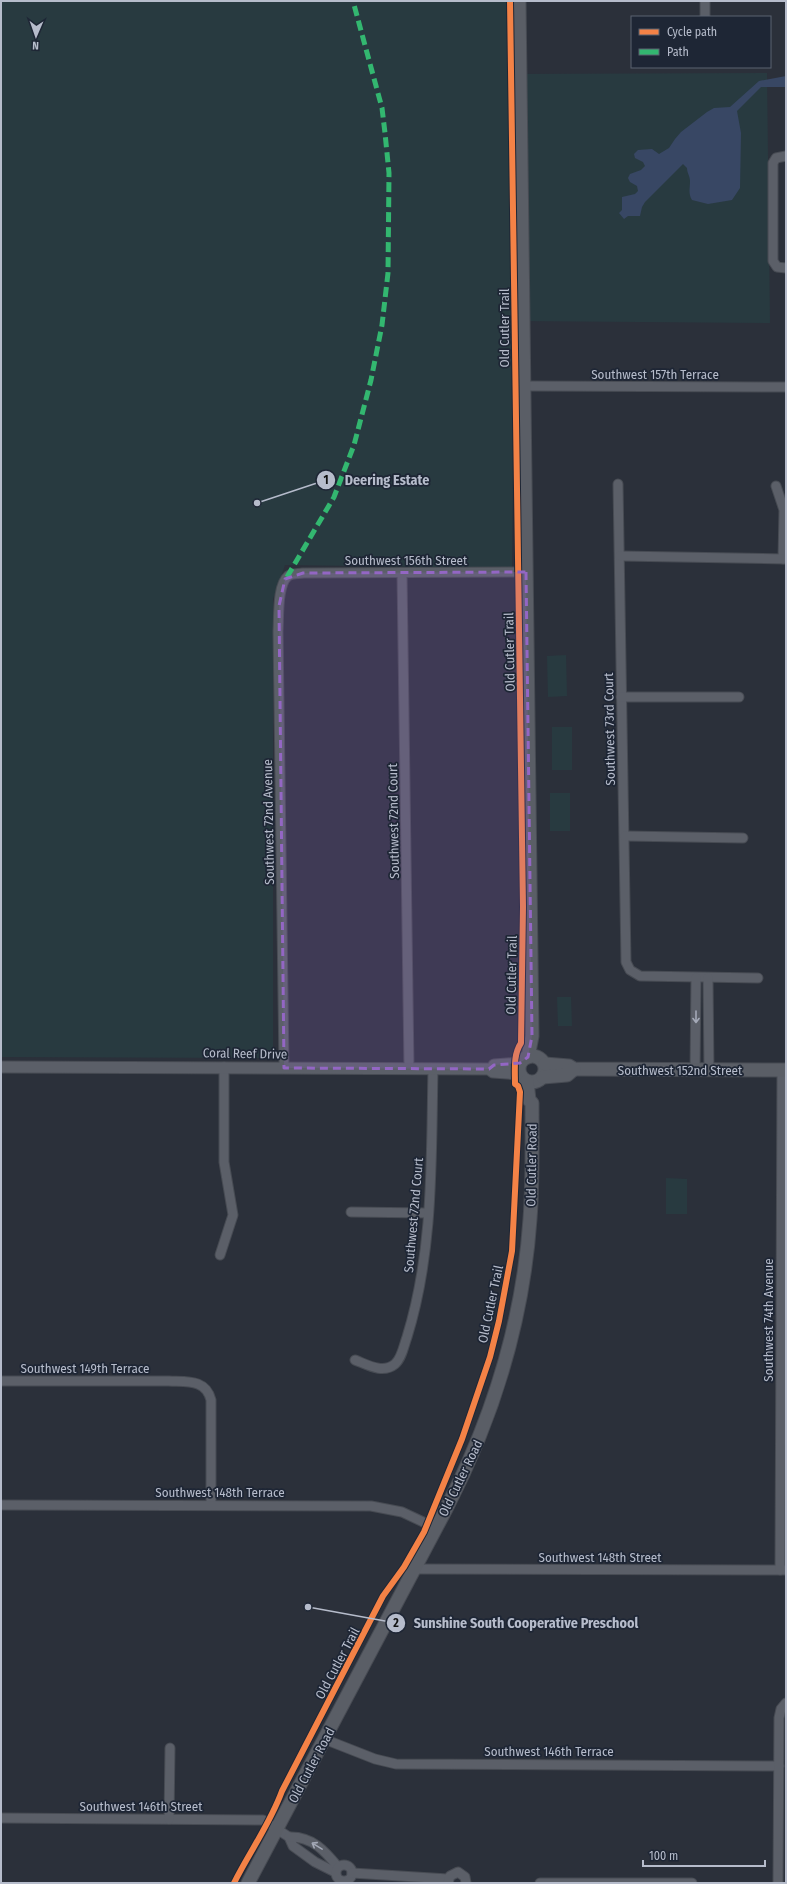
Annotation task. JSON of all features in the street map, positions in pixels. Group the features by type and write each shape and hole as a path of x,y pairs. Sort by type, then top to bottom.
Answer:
{"main road":[{"name":"Old Cutler Road","path":"248,1883 278,1829 456,1490 482,1432 498,1387 514,1329 524,1276 530,1219 532,1103 536,1100 532,1036 519,1"},
{"name":"Southwest 152nd Street","path":"533,1069 569,1066 574,1069 695,1071 784,1070"}],"street":[{"path":"705,1 705,16"},
{"path":"785,268 777,267 773,261 773,163 778,157 786,156"},
{"name":"Southwest 157th Terrace","path":"524,386 786,387"},
{"name":"Southwest 73rd Court","path":"618,484 623,822 625,836 625,956 627,967 633,972 644,977 696,978"},
{"path":"620,556 784,559 784,510 776,486"},
{"name":"Southwest 156th Street","path":"287,577 303,573 402,574 526,572"},
{"name":"Southwest 72nd Court","path":"402,574 409,1068"},
{"name":"Southwest 72nd Avenue","path":"284,1068 278,614 281,590 283,582 287,577"},
{"path":"621,697 740,696"},
{"path":"625,836 743,838"},
{"path":"695,1071 696,978 758,978"},
{"path":"708,978 709,1071"},
{"name":"Coral Reef Drive","path":"1,1066 489,1069 494,1065 533,1069"},
{"path":"220,1255 233,1215 224,1162 224,1067"},
{"name":"Southwest 72nd Court","path":"355,1360 384,1369 393,1365 400,1358 409,1330 421,1275 428,1213 433,1137 433,1069"},
{"name":"Southwest 74th Avenue","path":"783,1570 784,1070"},
{"path":"351,1212 428,1213"},
{"name":"Southwest 149th Terrace","path":"1,1381 169,1381 200,1384 205,1387 210,1394 212,1407 211,1505"},
{"name":"Southwest 148th Terrace","path":"1,1505 380,1507 402,1512 436,1528"},
{"name":"Southwest 148th Street","path":"414,1569 783,1570"},
{"path":"778,1883 780,1715 786,1703"},
{"name":"Southwest 146th Terrace","path":"324,1739 375,1759 396,1764 779,1766"},
{"path":"169,1819 170,1748"},
{"name":"Southwest 146th Street","path":"1,1818 263,1820 289,1837"},
{"path":"336,1869 315,1862 293,1846 289,1837 301,1836 324,1850 336,1869 338,1879 342,1882 350,1878 352,1873"},
{"path":"336,1869 342,1865 348,1866 352,1873"},
{"path":"352,1873 448,1881 452,1874 460,1873 465,1876 466,1883"},
{"path":"542,1882 692,1883"}],"highlighted area":[{"path":"526,572 532,1036 528,1057 520,1063 494,1065 489,1069 284,1068 279,606 285,579 303,573"}],"shaded area":[{"path":"1,1 507,1 510,74 767,73 770,323 514,321 512,568 285,565 273,599 273,1058 1,1057"},
{"path":"566,655 567,696 548,697 547,656"},
{"path":"552,727 572,727 572,770 552,770"},
{"path":"550,793 570,793 570,831 550,831"},
{"path":"557,997 571,997 572,1026 558,1026"},
{"path":"666,1178 687,1179 687,1214 666,1214"}],"water":[{"path":"786,76 786,87 761,87 737,111 741,133 740,188 732,200 708,204 692,200 690,193 690,178 687,168 683,164 645,202 640,216 628,216 624,219 619,213 622,210 622,197 635,194 638,191 637,186 630,182 628,178 630,174 641,170 645,166 643,162 635,158 634,154 638,150 652,149 659,154 669,148 681,132 707,112 714,108 730,107 759,81"}],"marked path":[{"path":"287,577 334,497 354,445 371,380 382,325 388,273 389,173 382,108 353,1"}],"cycle path":[{"name":"Old Cutler Trail","path":"234,1883 272,1815 282,1791 383,1596 404,1567 424,1532 462,1439 490,1357 499,1321 512,1251 520,1092 518,1086 515,1084 515,1068 517,1052 521,1043 523,907 510,1"}],"place":[{"name":"Deering Estate","path":"257,503"},
{"name":"Sunshine South Cooperative Preschool","path":"308,1607"}]}
